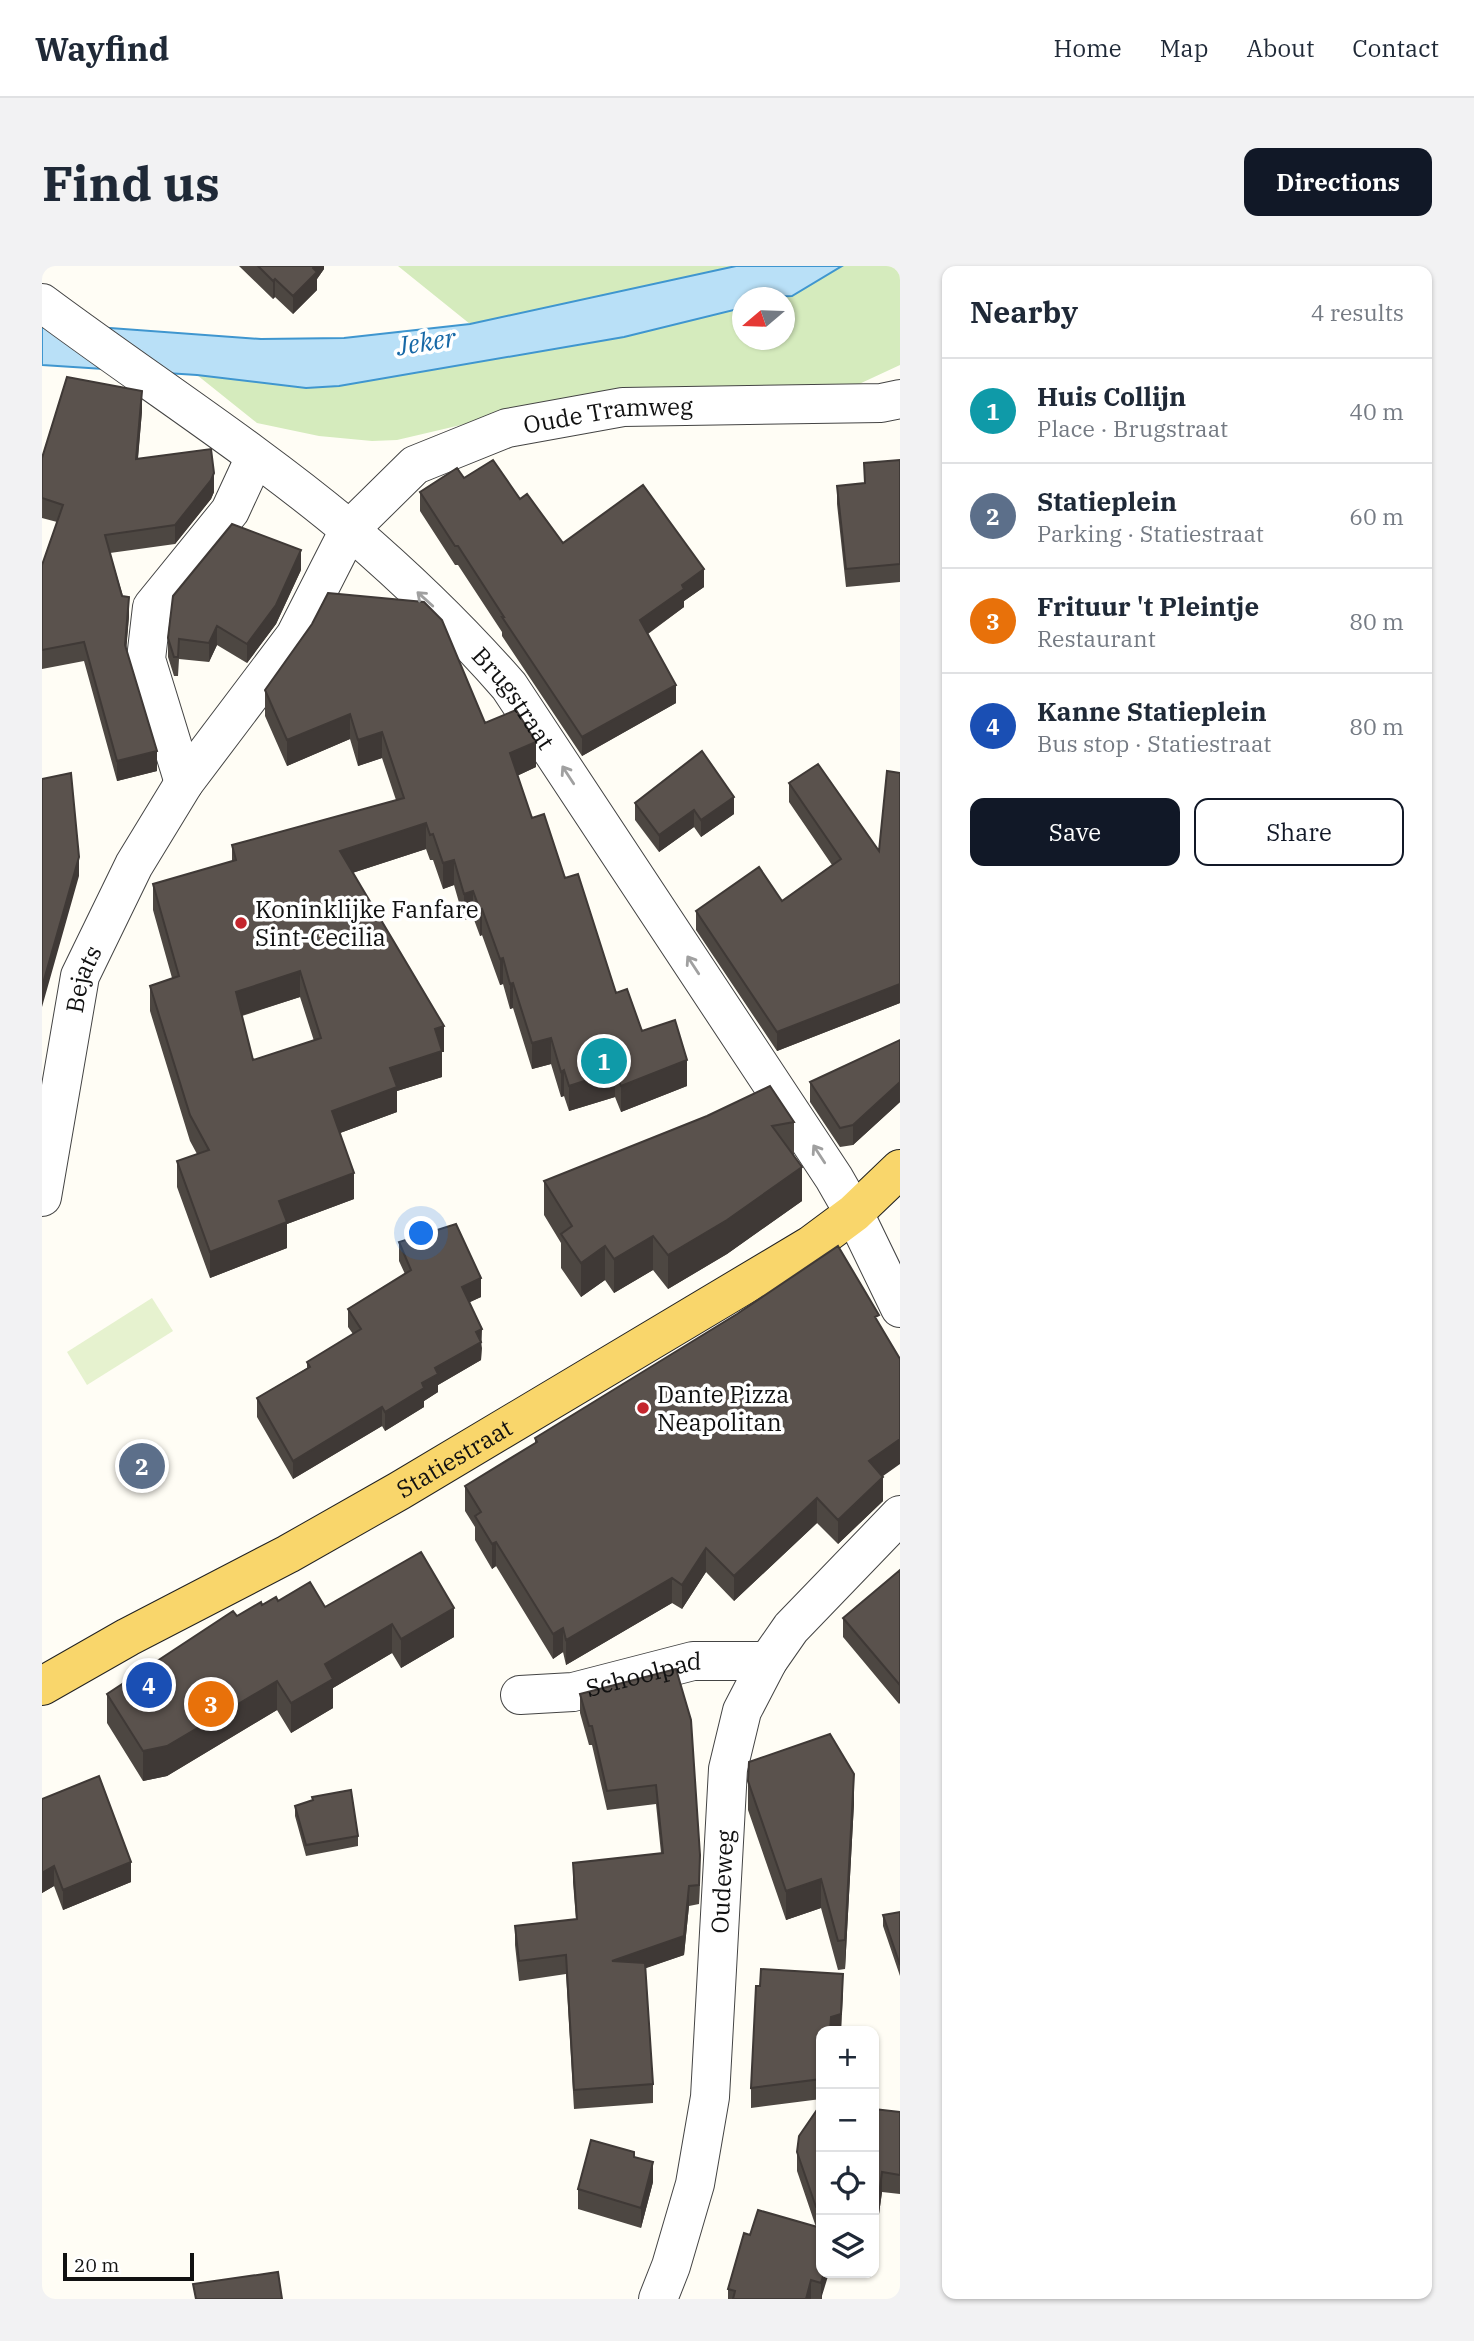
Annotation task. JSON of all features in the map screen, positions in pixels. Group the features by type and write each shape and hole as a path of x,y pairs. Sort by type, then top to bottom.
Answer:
{"main road":[{"name":"Statiestraat","path":"42,1686 399,1491 811,1245 854,1213 900,1169"}],"street":[{"name":"Brugstraat","path":"55,312 255,457 349,530 464,635 509,686 820,1156 854,1213"},
{"name":"Oude Tramweg","path":"349,530 415,465 507,428 623,407 881,403 900,399"},
{"path":"184,783 146,659 152,607 230,510 255,457"},
{"name":"Bejats","path":"42,1198 80,976 134,865 184,783 295,636 349,530"},
{"path":"854,1213 900,1308"},
{"name":"Oudeweg","path":"659,2299 695,2184 710,2097 728,1769 742,1711 768,1661 791,1628 900,1515"},
{"name":"Schoolpad","path":"520,1695 573,1692 694,1661 768,1661"}],"green space":[{"path":"398,266 736,266 470,324"},
{"path":"842,266 900,266 900,365 844,391 750,387 639,387 563,401 397,440 372,441 319,436 257,423 197,375 306,388 339,386 624,337 732,310 732,350 795,350 795,294"},
{"path":"152,1298 173,1331 87,1385 67,1352"}],"water":[{"name":"Jeker","path":"736,266 842,266 795,294 795,287 732,287 732,310 624,337 339,386 306,388 197,375 42,365 42,323 261,339 344,338 470,324"}],"building":[{"path":"258,266 314,266 317,272 293,296"},
{"path":"67,377 142,391 136,459 211,449 214,473 211,480 175,525 105,535 122,596 129,597 125,645 157,751 117,761 84,642 42,650 42,565 63,505 42,498 42,458"},
{"path":"493,460 520,499 527,494 563,543 643,485 704,569 682,585 684,589 640,620 676,685 582,737 420,492 457,468 464,478"},
{"path":"900,460 900,564 846,569 837,486 865,483 864,463"},
{"path":"232,524 301,550 276,605 247,644 217,626 209,643 179,639 178,657 174,657 168,638 173,596"},
{"path":"328,593 424,602 442,620 485,723 516,710 536,742 510,753 532,818 544,814 565,878 578,874 616,993 627,989 642,1031 675,1020 687,1060 621,1086 615,1071 569,1086 564,1070 561,1072 551,1038 532,1043 513,983 510,984 503,958 500,959 482,909 480,910 473,891 464,894 454,860 443,863 433,834 430,835 426,823 340,851 444,1026 435,1029 442,1051 390,1068 397,1087 332,1111 354,1173 279,1201 287,1222 210,1252 177,1161 209,1150 190,1115 150,986 179,976 153,884 236,860 232,845 404,798 382,732 358,740 350,714 287,740 265,690 312,624","holes":["300,971 321,1038 253,1060 236,992"]},
{"path":"702,751 734,797 701,820 694,810 659,835 635,803"},
{"path":"818,764 879,851 887,771 900,773 900,984 777,1032 696,911 759,867 782,901 841,859 789,783"},
{"path":"71,773 79,857 42,987 42,779"},
{"path":"900,1040 900,1082 853,1125 840,1128 810,1082"},
{"path":"770,1086 794,1122 772,1126 802,1167 727,1220 668,1255 653,1236 614,1259 605,1246 581,1263 561,1234 572,1226 544,1181 707,1116"},
{"path":"456,1224 481,1278 462,1287 482,1329 476,1332 481,1342 435,1368 438,1374 422,1383 424,1388 385,1412 382,1407 293,1461 257,1398 310,1367 307,1362 361,1329 348,1309 411,1270 399,1242"},
{"path":"838,1246 879,1315 875,1317 900,1359 900,1439 869,1461 883,1477 838,1520 817,1498 734,1576 706,1548 682,1585 672,1578 566,1640 563,1628 553,1634 496,1542 492,1544 475,1516 481,1512 465,1486 537,1442 535,1438 737,1314"},
{"path":"421,1552 454,1608 401,1639 392,1624 325,1664 333,1679 291,1703 277,1681 167,1746 143,1751 107,1694 233,1611 237,1616 261,1602 262,1605 276,1597 278,1601 310,1582 325,1607"},
{"path":"900,1570 900,1683 899,1684 843,1618"},
{"path":"676,1669 691,1720 700,1855 699,1885 689,1886 684,1936 612,1961 645,1963 653,2084 574,2090 566,1955 519,1961 515,1926 577,1919 573,1863 663,1853 656,1785 607,1791 592,1726 589,1726 580,1694"},
{"path":"830,1734 854,1774 845,1940 838,1941 821,1879 786,1891 748,1781 749,1762"},
{"path":"99,1776 131,1862 63,1890 54,1866 42,1873 42,1799"},
{"path":"351,1790 358,1836 306,1845 295,1806 313,1800 312,1797"},
{"path":"900,1912 900,1965 883,1915"},
{"path":"761,1969 843,1974 841,2014 831,2017 830,2026 816,2026 816,2080 751,2088 756,1986 760,1986"},
{"path":"879,2110 900,2112 900,2175 882,2172 879,2195"},
{"path":"816,2111 816,2207 797,2152 799,2136"},
{"path":"591,2140 634,2152 634,2157 653,2162 641,2208 578,2189"},
{"path":"758,2210 816,2227 816,2278 822,2278 821,2283 811,2280 806,2299 733,2299 735,2291 728,2289 744,2233 750,2235"},
{"path":"278,2272 282,2299 196,2299 193,2284"}],"place":[{"name":"Koninklijke Fanfare Sint-Cecilia","path":"241,923"},
{"name":"Huis Collijn","path":"604,1061"},
{"name":"Dante Pizza Neapolitan","path":"643,1408"},
{"name":"Statieplein","path":"142,1466"},
{"name":"Kanne Statieplein","path":"149,1685"},
{"name":"Frituur 't Pleintje","path":"211,1704"}]}
